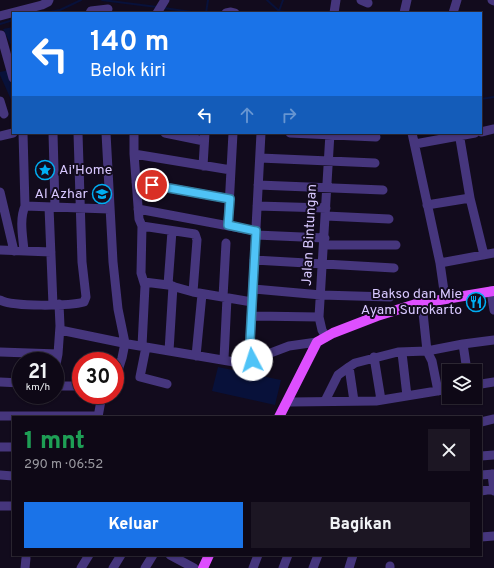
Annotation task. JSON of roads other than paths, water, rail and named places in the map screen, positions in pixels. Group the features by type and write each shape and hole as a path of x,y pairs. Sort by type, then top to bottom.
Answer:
{"main road":[{"path":"280,416 321,340 333,333 377,316 422,303 492,291"},
{"path":"203,568 209,556"}],"street":[{"path":"0,16 24,5 42,5 49,0"},
{"path":"334,12 336,0"},
{"path":"404,12 407,0"},
{"path":"453,12 457,0"},
{"path":"158,12 163,2"},
{"path":"90,12 108,9"},
{"path":"0,35 12,75"},
{"path":"0,100 6,113"},
{"path":"482,132 494,129"},
{"path":"0,136 12,133"},
{"path":"23,134 25,206 22,221 24,251"},
{"path":"53,134 51,252 60,330 58,352"},
{"path":"0,300 5,303 14,304 84,302 86,297 82,262 79,208 78,134"},
{"path":"106,134 113,262 118,309 125,343 123,352"},
{"path":"134,134 138,209 139,219 142,226 141,273 144,282 145,295 144,347 140,377 167,384"},
{"path":"175,134 205,137 203,166"},
{"path":"228,225 233,134"},
{"path":"252,360 250,341 261,134"},
{"path":"330,134 376,137"},
{"name":"Jalan Bintungan","path":"321,340 322,330 319,317 330,134"},
{"path":"412,134 440,263 445,298"},
{"path":"415,144 460,134 470,198 484,255"},
{"path":"134,154 231,170"},
{"path":"260,158 375,163"},
{"path":"136,182 230,199"},
{"path":"258,185 383,190"},
{"path":"1,197 14,251"},
{"path":"427,205 470,198"},
{"path":"25,206 109,209"},
{"path":"257,206 389,219"},
{"path":"138,209 228,225 256,233 324,241 396,245"},
{"path":"142,226 195,234 198,293 196,356"},
{"path":"169,351 172,230"},
{"path":"224,359 226,243"},
{"path":"0,250 51,252"},
{"path":"440,263 494,253"},
{"path":"254,260 394,268"},
{"path":"144,282 170,285 198,293 252,302"},
{"path":"253,289 321,295 390,297"},
{"path":"492,291 494,310"},
{"path":"422,303 427,351 432,361 438,391"},
{"path":"252,316 319,317"},
{"path":"60,330 144,347 240,362 252,360 289,346 321,340"},
{"path":"325,401 338,376 349,367 374,357 398,352 427,351 494,340"},
{"path":"463,344 466,364"},
{"path":"0,352 12,352"},
{"path":"402,353 407,396"},
{"path":"374,357 381,400"},
{"path":"349,367 354,401"},
{"path":"0,382 12,383"},
{"path":"482,384 494,382"},
{"path":"290,402 381,400 442,390"},
{"path":"98,416 100,404"},
{"path":"0,416 12,416"},
{"path":"482,422 494,419"},
{"path":"0,447 12,447"},
{"path":"482,456 494,455"},
{"path":"482,475 493,474 494,490 482,491"},
{"path":"0,475 12,476"},
{"path":"0,506 12,506"},
{"path":"482,537 494,536"},
{"path":"81,568 88,556"},
{"path":"113,568 120,556"},
{"path":"145,568 152,556"},
{"path":"172,556 194,568"},
{"path":"253,568 258,556"},
{"path":"283,568 288,556"},
{"path":"313,568 318,556"},
{"path":"350,568 353,556"},
{"path":"24,568 26,558"}],"waterway":[{"path":"50,12 60,10 81,0"},
{"path":"102,0 157,7"},
{"path":"206,12 208,0"},
{"path":"267,0 279,11 283,0"},
{"path":"164,8 191,12"},
{"path":"279,11 286,12"},
{"path":"0,24 12,20"},
{"path":"482,99 494,97"}],"place":[{"name":"Ai'Home","path":"45,170"},
{"name":"Al Azhar","path":"102,194"},
{"name":"Bakso dan Mie Ayam Surokarto","path":"476,302"}]}
